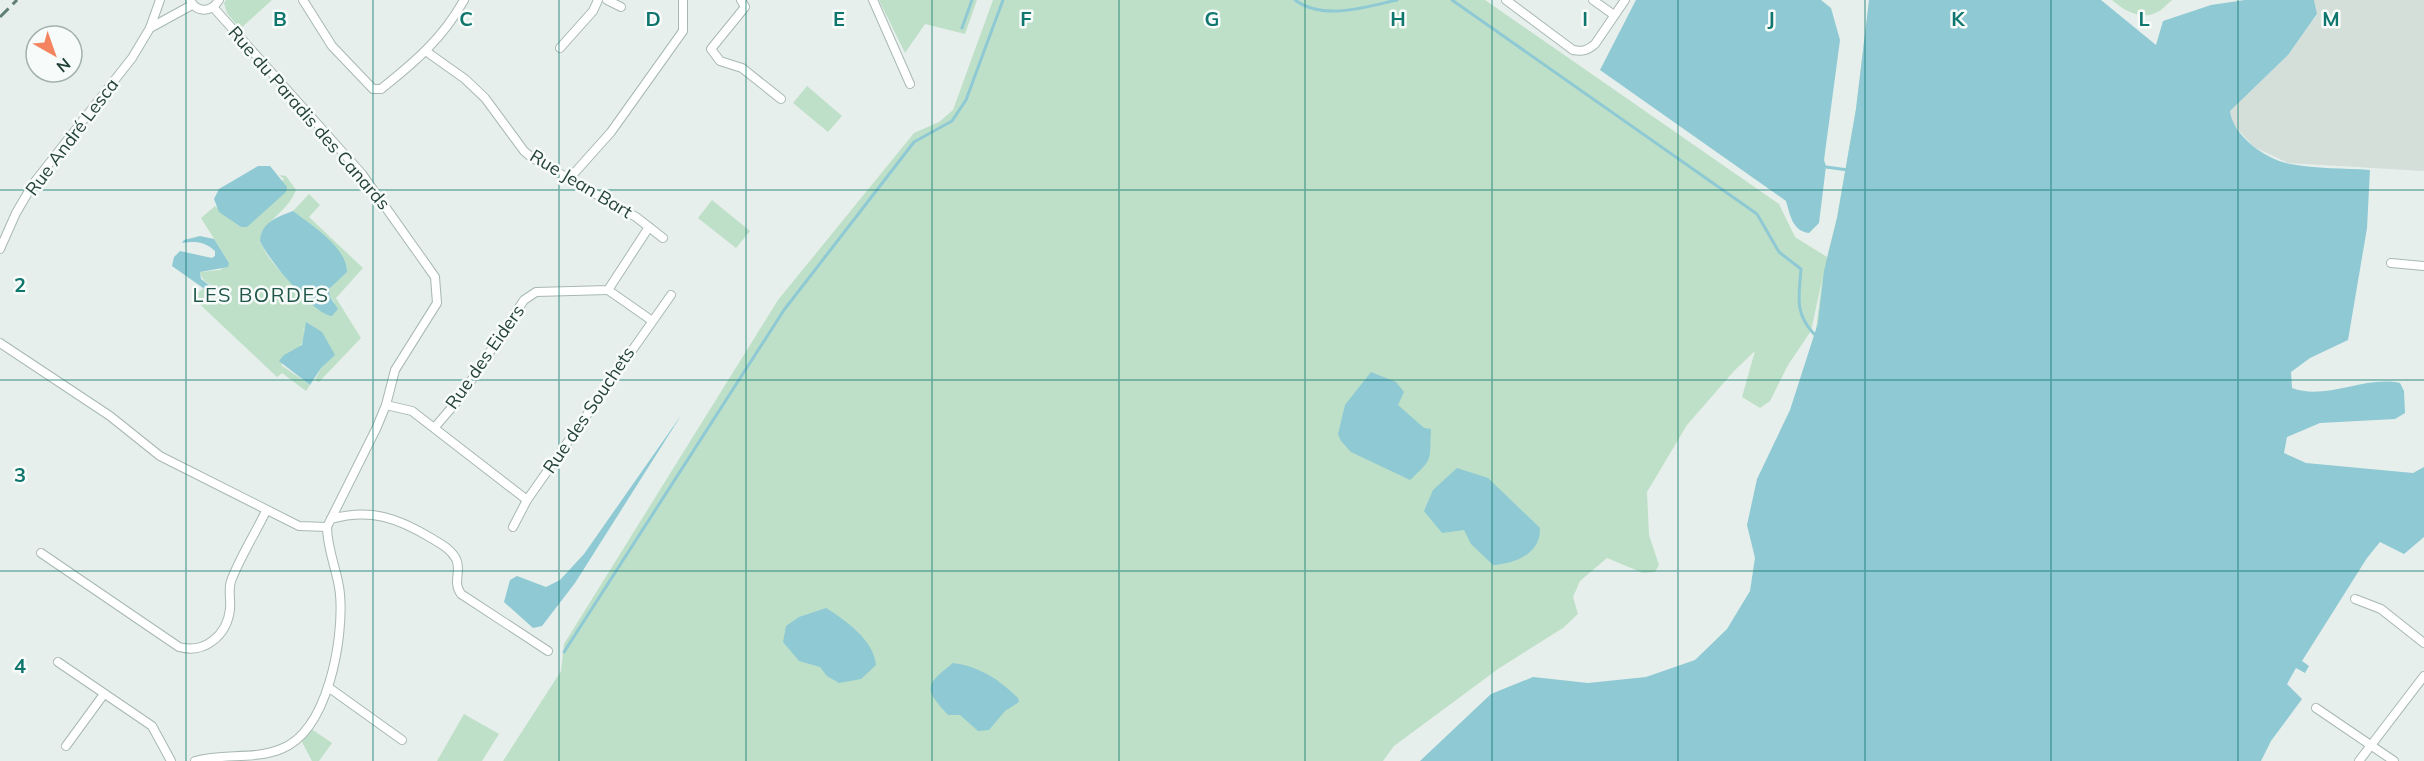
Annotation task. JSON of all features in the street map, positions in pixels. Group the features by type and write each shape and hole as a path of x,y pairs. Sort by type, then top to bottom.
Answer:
{"street":[{"name":"Rue André Lesca","path":"0,249 16,213 33,184 132,58 150,28 160,0"},
{"path":"150,28 191,3 200,10 213,7 219,0"},
{"path":"303,0 332,45 373,89 381,89 427,52 451,24 464,0"},
{"path":"560,48 593,11 598,0"},
{"path":"607,0 621,7"},
{"path":"569,179 611,132 683,31 683,0"},
{"path":"741,0 746,7 711,49 720,61 742,68 781,99"},
{"path":"873,0 910,84"},
{"path":"1506,0 1573,50 1579,51 1590,49 1595,44 1625,0"},
{"path":"1593,0 1614,15"},
{"name":"Rue du Paradis des Canards","path":"213,7 362,174 435,277 436,303 394,370 386,405 329,523"},
{"name":"Rue Jean Bart","path":"427,52 465,79 485,98 524,151 649,227 663,238"},
{"path":"649,227 608,290 651,320"},
{"path":"2391,263 2424,266"},
{"name":"Rue des Eiders","path":"435,427 459,399 525,300 536,292 608,290"},
{"name":"Rue des Souchets","path":"513,527 527,500 651,320 671,295"},
{"path":"0,343 111,416 160,456 299,526 329,523 360,513 380,515 413,527 446,547 458,565 455,584 461,594 548,651"},
{"path":"386,405 412,411 527,500"},
{"path":"41,553 179,647 197,650 213,642 226,622 230,583 266,511"},
{"path":"195,761 267,754 289,746 307,727 327,687 340,637 341,616 337,573 327,538 329,523"},
{"path":"2355,599 2381,609 2424,643"},
{"path":"58,662 152,726 161,737 171,761"},
{"path":"2358,761 2424,676"},
{"path":"327,687 402,740"},
{"path":"66,746 104,694"},
{"path":"2316,708 2394,761"}],"shaded area":[{"path":"2314,0 2424,0 2424,171 2288,163 2254,147 2232,123 2230,111 2288,55 2317,15"}],"green space":[{"path":"226,0 272,0 240,29 227,13 224,3"},
{"path":"879,0 977,0 965,34 925,24 905,53"},
{"path":"993,0 1485,0 1779,204 1795,237 1827,257 1837,218 1856,109 1869,2 1919,7 1816,330 1822,280 1811,331 1788,365 1770,401 1760,408 1742,397 1755,351 1734,371 1687,425 1647,492 1649,535 1659,565 1655,572 1643,573 1607,558 1580,581 1573,597 1578,614 1563,628 1498,669 1394,746 1383,761 503,761 561,671 564,644 778,300 914,133 939,122 953,110"},
{"path":"2112,0 2172,0 2155,13 2141,15 2122,8"},
{"path":"807,86 842,116 828,132 793,103"},
{"path":"279,175 286,176 296,190 288,204 263,233 260,241 273,263 291,280 335,303 330,297 329,289 337,281 320,233 293,211 309,194 320,205 309,217 363,268 336,298 361,338 319,382 315,380 321,368 303,327 302,344 281,365 310,385 306,391 282,373 277,377 192,297 204,288 213,295 226,289 206,282 200,272 220,270 229,263 201,218 215,206 241,227 284,179"},
{"path":"712,200 750,231 736,248 698,218"},
{"path":"464,714 499,734 482,761 437,761"},
{"path":"310,728 332,743 319,761 312,761 302,742"}],"water":[{"path":"1636,0 1821,0 1831,8 1840,40 1824,160 1826,166 1819,223 1809,233 1803,232 1795,225 1786,201 1600,70"},
{"path":"1869,0 2101,0 2156,45 2163,21 2211,5 2245,0 2314,0 2317,14 2288,55 2230,111 2237,129 2252,145 2270,157 2290,164 2310,167 2370,170 2367,228 2348,340 2310,358 2291,372 2292,388 2318,392 2373,382 2400,383 2404,391 2405,413 2395,419 2320,423 2287,437 2284,453 2306,463 2413,473 2424,467 2424,537 2404,554 2380,542 2367,558 2302,661 2309,666 2305,673 2296,668 2287,684 2302,699 2271,741 2261,761 1420,761 1491,694 1533,677 1588,683 1646,677 1695,660 1727,629 1750,591 1755,558 1747,525 1757,479 1790,410 1818,323 1824,271 1837,218 1856,109"},
{"path":"258,166 270,166 287,187 286,192 247,227 241,227 219,212 214,199 219,189"},
{"path":"293,211 335,245 345,263 347,272 329,289 330,297 338,309 332,316 324,313 303,296 281,272 260,241 263,229 267,225 276,218"},
{"path":"200,236 214,239 229,263 228,267 200,272 201,279 209,285 226,289 229,293 213,295 172,266 174,257 180,251 212,258 215,256 215,251 203,244 182,243 184,240"},
{"path":"306,322 322,332 335,355 321,368 310,385 279,361 284,355 302,345"},
{"path":"1371,372 1396,382 1404,392 1398,405 1424,428 1431,429 1429,458 1424,467 1410,480 1351,452 1338,434 1345,405"},
{"path":"682,414 575,583 542,626 533,628 504,602 510,580 517,576 546,587 560,580 584,554"},
{"path":"1457,468 1488,478 1540,528 1536,545 1525,556 1493,565 1471,544 1464,530 1442,533 1424,511 1433,490"},
{"path":"826,608 850,625 870,647 876,665 861,679 839,683 827,676 820,667 799,661 783,642 786,626 799,617"},
{"path":"953,663 988,674 1011,691 1019,702 1005,711 989,730 978,731 960,715 948,715 934,699 931,687 937,677"}],"waterway":[{"path":"962,28 972,0"},
{"path":"564,652 784,310 914,142 952,121 966,100 1003,0"},
{"path":"1295,0 1318,10 1331,11 1358,9 1397,0"},
{"path":"1452,0 1757,214 1779,252 1801,269 1799,304 1803,318 1814,334"},
{"path":"1826,167 1848,170"}],"railway":[{"path":"0,17 17,0"}],"district":[{"name":"LES BORDES","path":"261,295"}]}
